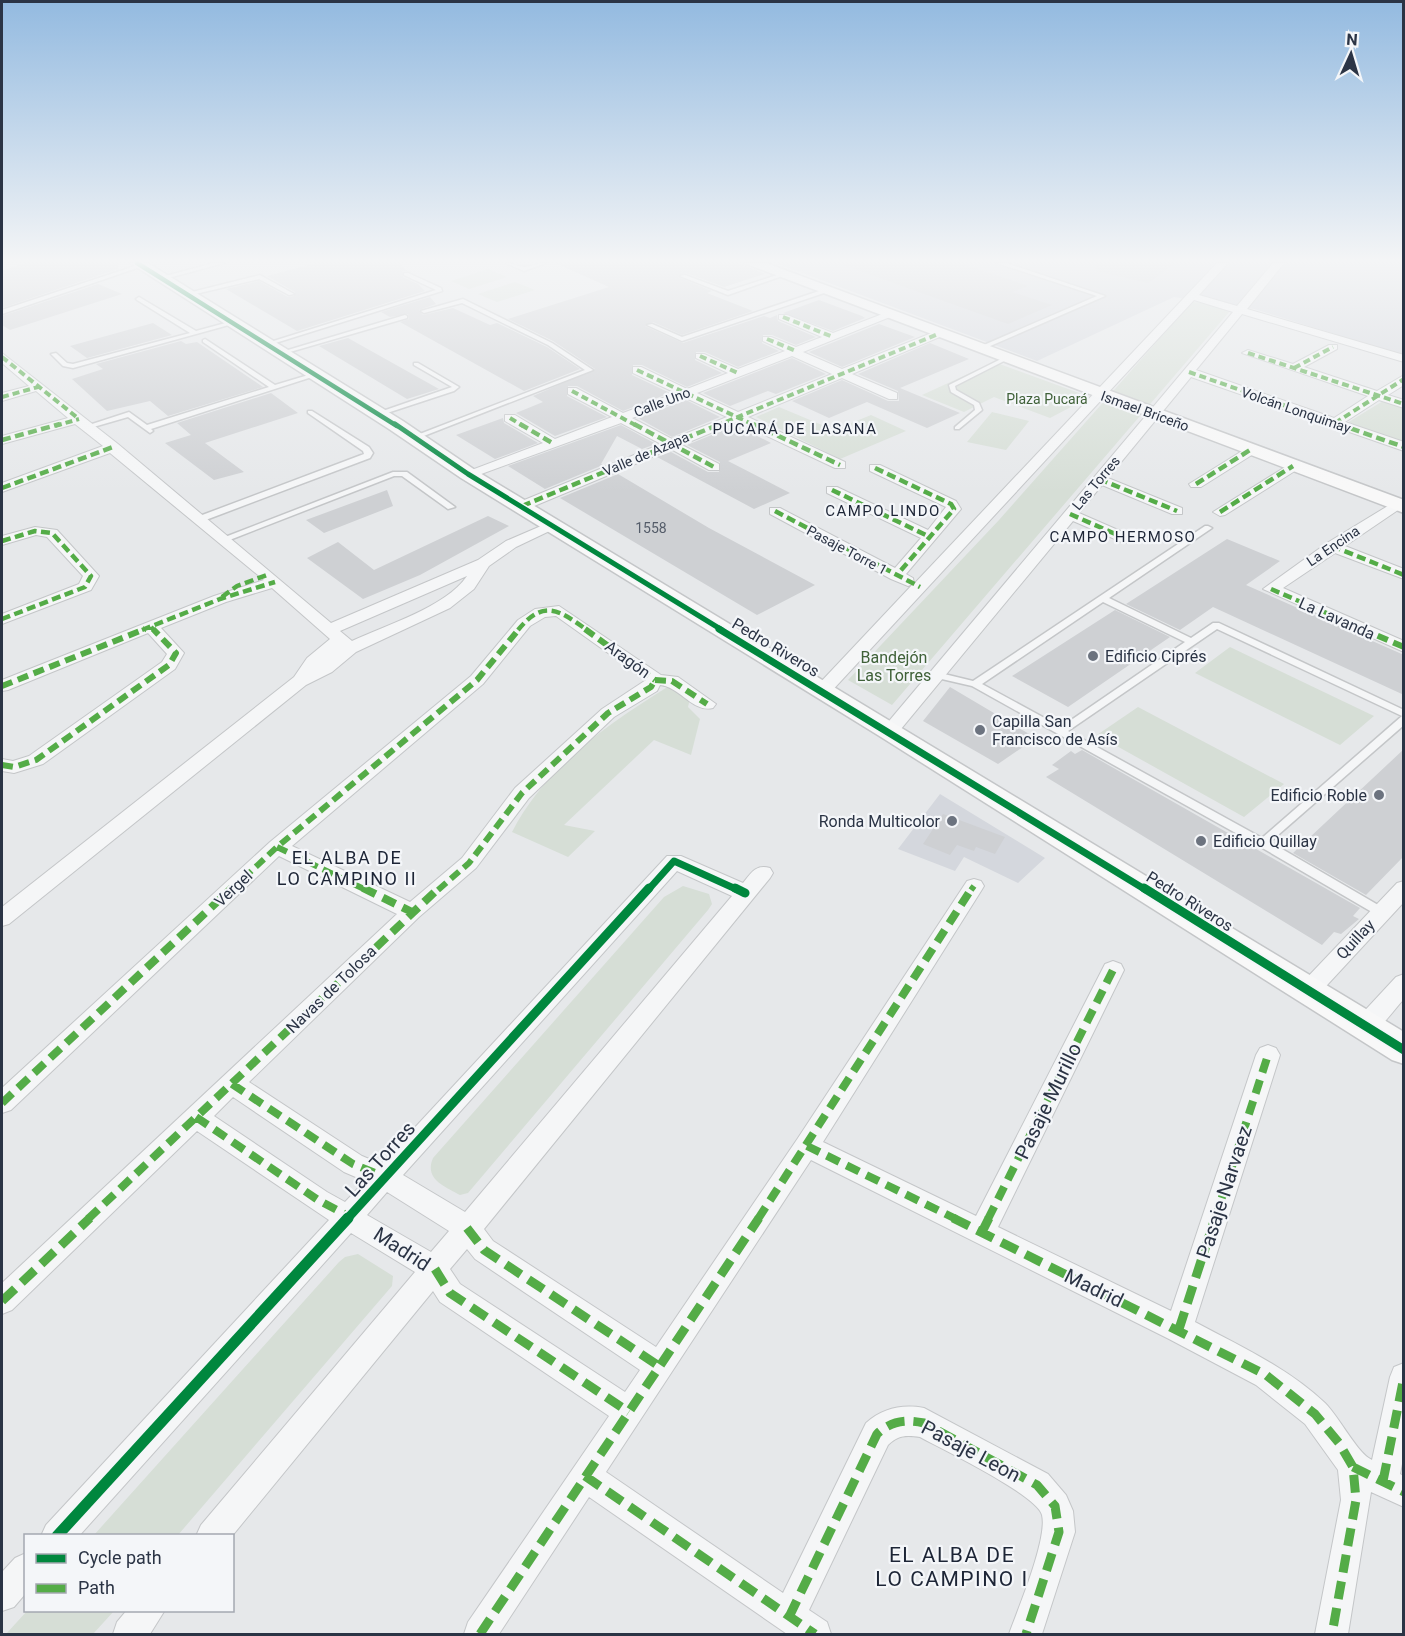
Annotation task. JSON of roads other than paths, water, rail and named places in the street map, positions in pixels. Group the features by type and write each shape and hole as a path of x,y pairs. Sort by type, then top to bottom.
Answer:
{"street":[{"name":"Pedro Riveros","path":"259,339 379,414 468,474 890,731 1404,1050"},
{"path":"768,339 893,396"},
{"name":"Calle Uno","path":"468,474 554,444 827,339"},
{"name":"Valle de Azapa","path":"522,507 925,339"},
{"name":"Ismael Briceño","path":"953,339 1400,506"},
{"path":"822,691 1151,339"},
{"name":"Las Torres","path":"890,731 1216,339"},
{"path":"1340,339 1404,359"},
{"path":"1294,368 1333,347"},
{"path":"1248,352 1404,404"},
{"path":"700,356 738,373"},
{"path":"2,357 224,539 339,639"},
{"path":"637,370 840,465"},
{"name":"Volcán Lonquimay","path":"1189,372 1404,447"},
{"path":"1335,423 1404,379"},
{"path":"2,397 38,387"},
{"path":"572,392 714,467"},
{"path":"510,418 554,444"},
{"path":"2,440 80,420"},
{"path":"2,488 116,450"},
{"path":"1196,484 1250,450"},
{"path":"1220,512 1293,466"},
{"path":"875,468 951,504 954,509 896,576"},
{"path":"1100,479 1177,511"},
{"path":"832,490 930,537"},
{"name":"La Encina","path":"1271,590 1332,546 1400,506"},
{"name":"Pasaje Torre 1","path":"775,511 920,587"},
{"path":"1070,514 1129,540"},
{"path":"2,918 300,681 326,668 339,639 371,612 483,563 511,544 553,526"},
{"path":"2,541 35,531 52,533 91,576 85,587 2,619"},
{"path":"1332,546 1404,575"},
{"path":"339,639 392,630 453,599 468,586 483,563"},
{"path":"2,686 271,579"},
{"name":"La Lavanda","path":"1271,590 1404,647"},
{"name":"Aragón","path":"550,610 560,611 653,676 655,680 672,681 707,704"},
{"name":"Vergel","path":"2,1102 277,847 477,680 524,623 541,612 550,610"},
{"path":"371,612 385,618 392,630"},
{"path":"2,765 14,767 36,760 169,665 176,653 151,627"},
{"name":"Navas de Tolosa","path":"2,1299 412,912 469,862 522,793 608,712 651,687 655,680"},
{"path":"277,847 412,912"},
{"name":"Las Torres","path":"59,1534 674,861 746,893"},
{"path":"214,1534 763,873"},
{"path":"480,1635 807,1146 975,886"},
{"name":"Quillay","path":"1308,991 1404,888"},
{"name":"Pasaje Murillo","path":"982,1232 1113,970"},
{"path":"1365,1026 1404,983"},
{"name":"Pasaje Narvaez","path":"1179,1329 1268,1055"},
{"path":"232,1084 353,1164 385,1177 467,1228 484,1250 659,1366"},
{"name":"Madrid","path":"196,1117 318,1200 435,1269 450,1293 628,1412"},
{"name":"Madrid","path":"807,1146 1179,1329 1266,1375 1315,1414 1339,1443 1353,1467 1356,1500 1332,1635"},
{"path":"1353,1467 1393,1487 1404,1377"},
{"name":"Pasaje Leon","path":"789,1617 878,1434 885,1425 910,1420 924,1423 1036,1485 1047,1493 1056,1507 1059,1532 1026,1635"},
{"path":"585,1476 815,1635"},
{"path":"2,1595 24,1571"},
{"path":"129,1635 148,1612"}],"lane":[{"path":"54,354 65,365 73,366 172,339"},
{"path":"274,349 301,339"},
{"path":"274,349 314,339"},
{"path":"414,438 590,370 541,339"},
{"path":"980,349 1002,339"},
{"path":"205,341 275,388"},
{"path":"957,428 979,410 977,405 952,391 952,385 1005,359"},
{"path":"379,414 456,387 416,364"},
{"path":"80,420 129,414 149,431 315,375"},
{"path":"200,519 367,456 369,453 366,449 310,412"},
{"path":"224,539 393,474 404,474 451,507"},
{"path":"975,684 1208,528"},
{"path":"1103,598 1191,642"},
{"path":"1061,732 1216,625 1404,716 1263,843"},
{"path":"936,675 975,684 1263,843 1381,912"}],"place":[{"name":"Edificio Ciprés","path":"1093,656"},
{"name":"Capilla San Francisco de Asís","path":"980,730"},
{"name":"Edificio Roble","path":"1379,795"},
{"name":"Ronda Multicolor","path":"952,821"},
{"name":"Edificio Quillay","path":"1201,841"}],"district":[{"name":"PUCARÁ DE LASANA","path":"795,429"},
{"name":"CAMPO LINDO","path":"883,511"},
{"name":"CAMPO HERMOSO","path":"1123,537"},
{"name":"EL ALBA DE LO CAMPINO II","path":"347,868"},
{"name":"EL ALBA DE LO CAMPINO I","path":"952,1567"}],"park label":[{"name":"Plaza Pucará","path":"1047,399"},
{"name":"Bandejón Las Torres","path":"894,666"}]}
